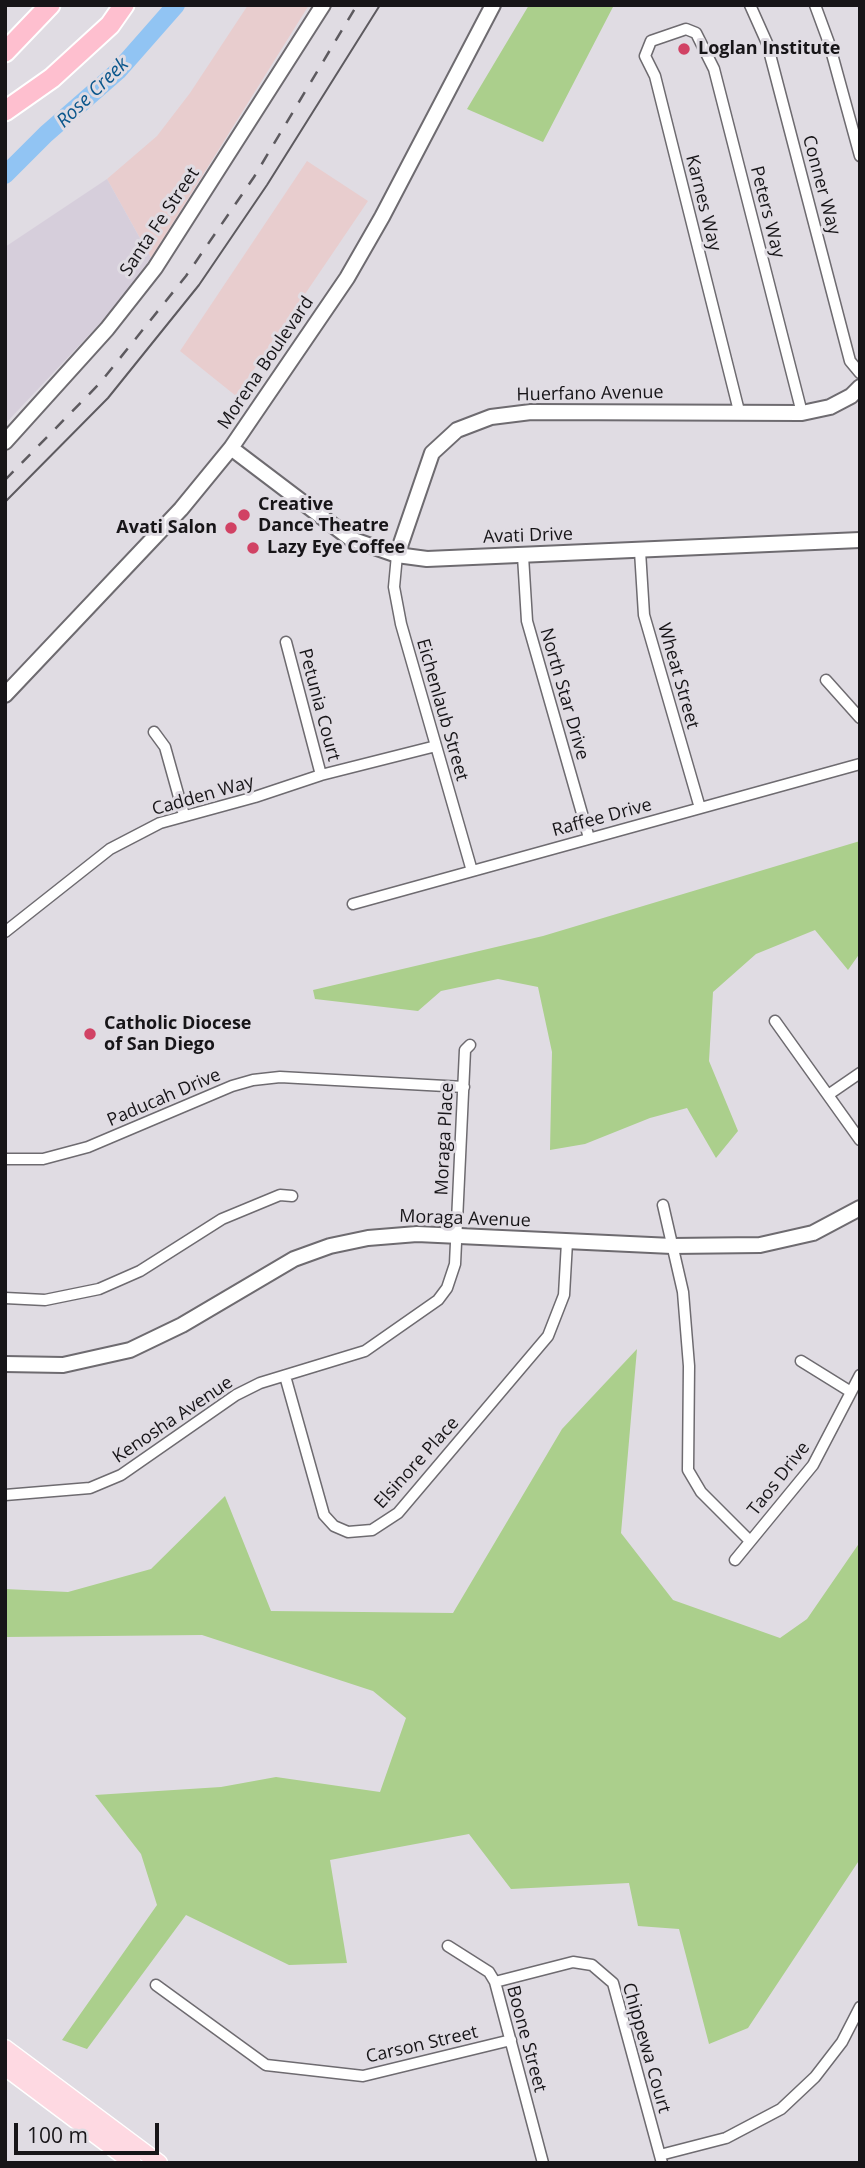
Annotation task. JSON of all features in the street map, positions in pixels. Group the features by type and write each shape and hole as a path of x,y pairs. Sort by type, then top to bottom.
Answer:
{"highway":[{"path":"5,52 50,5"},
{"path":"5,111 52,78 110,25 124,5"}],"main road":[{"path":"5,2048 159,2163"},
{"path":"5,2067 133,2163"}],"street":[{"name":"Santa Fe Street","path":"5,442 107,329 155,268 323,5"},
{"name":"Morena Boulevard","path":"5,695 181,509 231,448 347,278 493,5"},
{"name":"Conner Way","path":"750,5 767,43 850,361 860,373"},
{"path":"815,5 829,43 860,156"},
{"name":"Karnes Way","path":"686,29 651,41 645,56 654,76 739,411"},
{"name":"Peters Way","path":"686,29 696,33 714,69 802,413"},
{"name":"Huerfano Avenue","path":"397,555 432,453 462,428 491,417 531,412 802,413 830,407 851,396 860,387"},
{"name":"Avati Drive","path":"231,448 351,539 397,555 427,559 523,556 860,540"},
{"name":"Wheat Street","path":"640,551 644,615 700,808"},
{"name":"Eichenlaub Street","path":"397,555 394,587 401,624 472,871"},
{"name":"North Star Drive","path":"523,556 527,621 589,838"},
{"name":"Petunia Court","path":"286,642 321,775"},
{"path":"826,680 860,718"},
{"path":"154,732 165,747 184,815"},
{"name":"Cadden Way","path":"5,932 117,845 184,815 255,797 321,775 436,746"},
{"name":"Raffee Drive","path":"353,904 860,764"},
{"path":"775,1021 860,1140"},
{"name":"Moraga Place","path":"456,1236 465,1050 470,1045"},
{"path":"828,1095 860,1073"},
{"name":"Paducah Drive","path":"5,1159 43,1159 88,1147 232,1086 253,1080 279,1077 464,1087"},
{"path":"5,1298 45,1300 99,1289 140,1271 222,1219 280,1195 292,1196"},
{"path":"663,1205 682,1292 689,1366 688,1470 701,1492 750,1541"},
{"name":"Moraga Avenue","path":"5,1364 63,1365 130,1350 182,1325 294,1259 330,1246 368,1238 417,1234 672,1246 760,1245 813,1233 860,1209"},
{"name":"Kenosha Avenue","path":"5,1495 90,1488 121,1475 236,1395 260,1383 365,1351 438,1300 447,1288 455,1264 456,1236"},
{"name":"Elsinore Place","path":"285,1376 324,1515 334,1526 348,1532 372,1530 398,1513 548,1336 564,1295 567,1242"},
{"path":"801,1361 851,1392"},
{"name":"Taos Drive","path":"735,1560 813,1465 860,1375"},
{"name":"Boone Street","path":"448,1946 489,1972 495,1982 543,2163"},
{"name":"Chippewa Court","path":"495,1982 573,1962 592,1965 613,1983 661,2159"},
{"name":"Carson Street","path":"156,1985 266,2065 363,2076 511,2040"},
{"path":"661,2159 726,2138 781,2109 822,2069 842,2042 860,2007"}],"shaded area":[{"path":"248,5 309,5 151,258 107,179 157,136 190,93"},
{"path":"307,161 368,201 236,396 180,351"},
{"path":"107,179 151,258 107,316 5,424 5,247"}],"green space":[{"path":"529,5 614,5 543,142 467,109"},
{"path":"860,841 860,953 848,970 815,930 756,954 713,992 709,1061 738,1131 716,1158 687,1108 650,1118 585,1144 550,1150 552,1052 538,987 498,979 441,991 418,1011 315,999 313,990 543,936"},
{"path":"637,1349 621,1533 673,1600 780,1638 807,1619 860,1542 860,1859 748,2028 709,2044 679,1929 638,1926 629,1883 511,1889 469,1834 330,1860 347,1963 289,1965 186,1915 87,2049 62,2040 157,1905 141,1854 95,1795 221,1787 276,1777 380,1792 406,1718 373,1691 202,1635 5,1637 5,1589 68,1592 151,1569 225,1496 271,1611 453,1613 562,1429"}],"waterway":[{"name":"Rose Creek","path":"5,175 46,134 118,71 176,5"}],"tram line":[{"path":"5,502 108,398 199,285 267,185 380,5"}],"railway":[{"path":"5,480 100,383 186,276 254,177 357,5"}],"place":[{"name":"Loglan Institute","path":"684,49"},
{"name":"Creative Dance Theatre","path":"244,515"},
{"name":"Avati Salon","path":"231,528"},
{"name":"Lazy Eye Coffee","path":"253,548"},
{"name":"Catholic Diocese of San Diego","path":"90,1034"}]}
